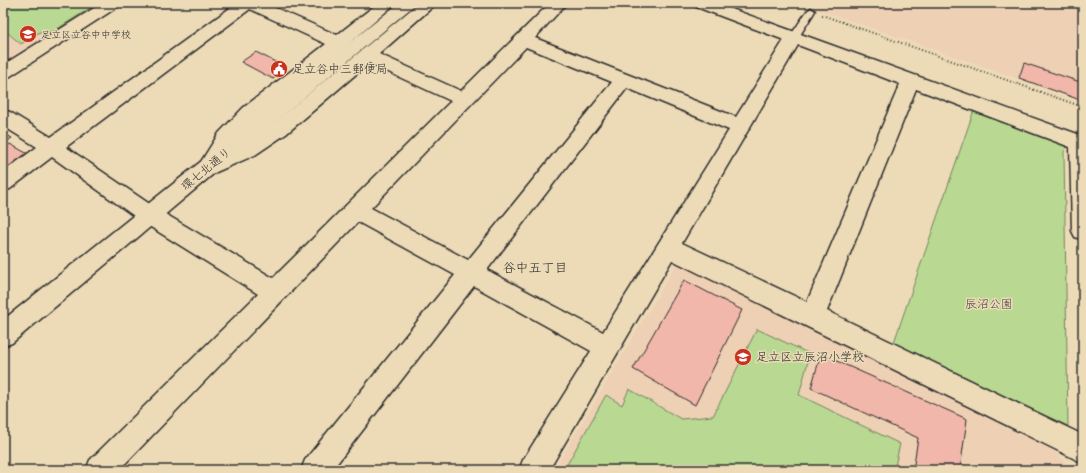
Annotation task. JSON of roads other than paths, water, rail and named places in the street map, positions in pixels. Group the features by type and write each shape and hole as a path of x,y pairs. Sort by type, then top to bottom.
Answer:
{"street":[{"path":"3,73 113,3"},
{"path":"3,184 248,3 339,43"},
{"path":"207,168 226,138 250,113 388,3"},
{"name":"環七北通り","path":"3,335 409,3"},
{"path":"207,168 248,150 278,129 429,3"},
{"path":"100,470 559,3"},
{"path":"700,3 1082,144 1083,231"},
{"path":"532,470 794,38"},
{"path":"522,39 741,127"},
{"path":"367,55 464,100"},
{"path":"315,470 623,80"},
{"path":"813,316 911,80"},
{"path":"3,117 52,148 149,215 275,292"},
{"path":"356,210 606,346"},
{"path":"668,247 813,316 1083,449"}],"lane":[{"path":"794,38 811,11"}],"place":[{"name":"足立区立谷中中学校","path":"28,34"},
{"name":"足立谷中三郵便局","path":"279,69"},
{"name":"足立区立辰沼小学校","path":"743,357"}],"district":[{"name":"谷中五丁目","path":"535,267"}],"park label":[{"name":"辰沼公園","path":"989,304"}]}
